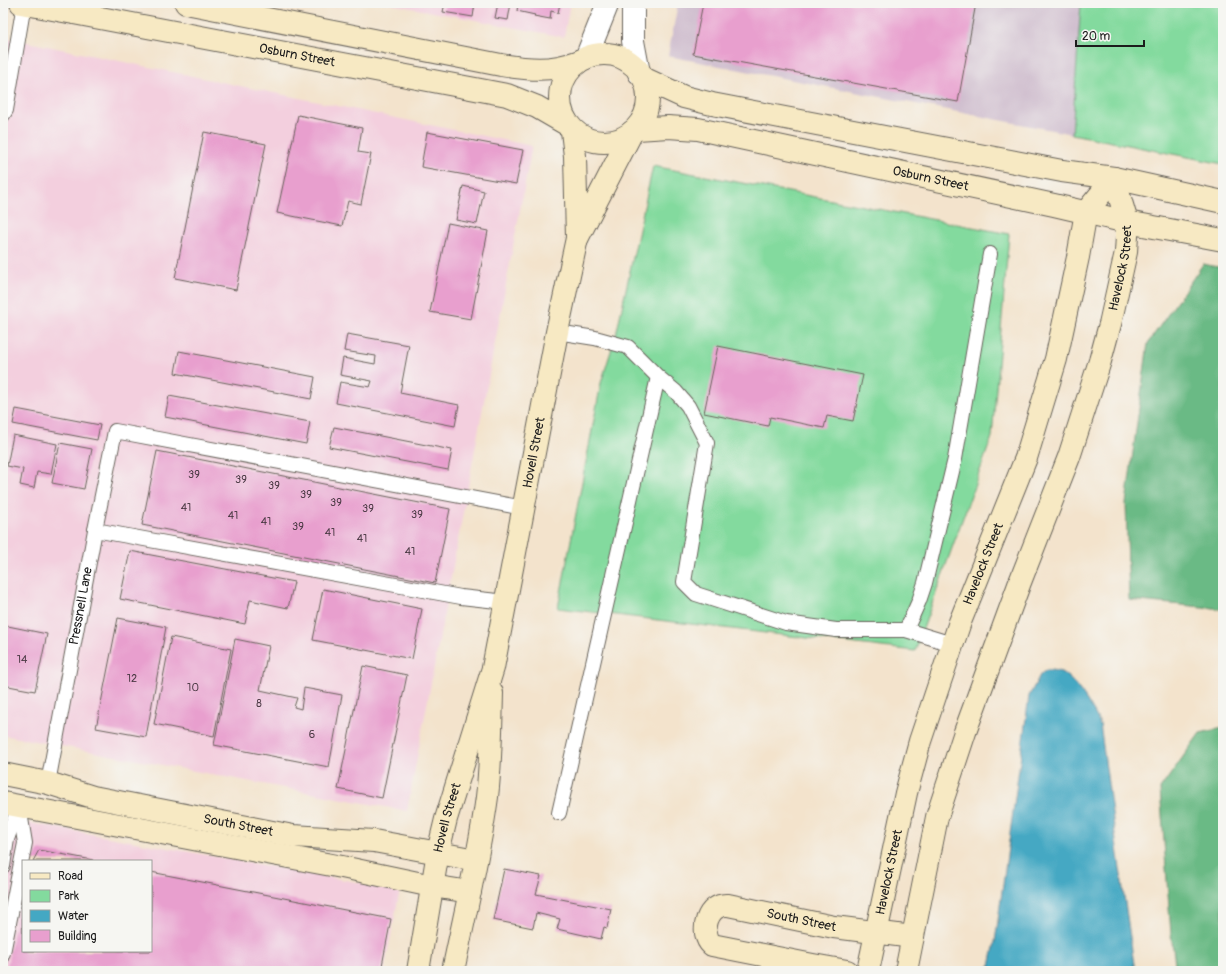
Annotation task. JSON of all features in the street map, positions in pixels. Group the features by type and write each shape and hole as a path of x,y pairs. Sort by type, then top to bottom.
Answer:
{"street":[{"name":"Osburn Street","path":"23,3 506,95 537,107 570,128"},
{"path":"186,3 501,66 547,69 562,67 605,54 620,57 632,63 642,76 684,97 712,104 1054,169 1114,178 1223,202"},
{"path":"608,3 582,60 569,72 561,91 562,110 570,128 586,139 603,142 617,139 634,130 646,115 649,102 633,41 633,3"},
{"name":"Hovell Street","path":"418,971 438,852 454,791 493,668 557,332 577,238 575,156 570,128"},
{"name":"Osburn Street","path":"634,130 668,128 698,129 1127,222 1223,240"},
{"name":"Hovell Street","path":"577,238 634,130"},
{"name":"Havelock Street","path":"868,971 906,792 920,741 952,644 1026,458 1040,414 1062,334 1086,212 1114,178"},
{"name":"Havelock Street","path":"906,971 937,817 965,732 1069,457 1100,361 1110,324 1126,252 1127,222 1114,178"},
{"name":"Hovell Street","path":"453,971 476,860 489,779 493,668"},
{"name":"South Street","path":"3,774 48,783 86,796 293,836 374,841 476,860"},
{"path":"3,782 11,804 48,783"},
{"name":"South Street","path":"11,804 335,865 432,886 470,892"},
{"name":"South Street","path":"847,971 712,945 708,940 706,930 710,912 714,907 721,904 820,925 913,937"}],"lane":[{"path":"3,115 6,110 9,60 23,3"},
{"path":"906,630 925,583 955,459 990,254"},
{"path":"557,332 595,338 628,347 658,377 676,392 688,406 707,443 684,582 696,594 786,623 836,630 906,630 952,644"},
{"path":"559,813 658,377"},
{"name":"Pressnell Lane","path":"48,783 115,431 524,508"},
{"path":"95,530 461,597 506,602"},
{"path":"3,866 11,804"},
{"path":"3,954 25,843 11,804"}],"shaded area":[{"path":"385,3 570,3 564,37"},
{"path":"678,3 1081,3 1072,134 668,56"},
{"path":"3,37 532,146 407,811 3,735"},
{"path":"3,818 400,890 384,971 3,971"}],"green space":[{"path":"1081,3 1223,3 1223,164 1072,134"},
{"path":"653,166 1009,234 992,437 915,651 558,608 601,383 616,335"},
{"path":"1203,264 1223,268 1223,609 1129,600 1126,503 1148,343"},
{"path":"1223,728 1223,971 1176,971 1171,934 1160,789 1200,733"}],"water":[{"path":"1046,670 1061,672 1072,681 1089,703 1100,724 1135,971 989,971 995,942 1029,696 1040,675"}],"building":[{"path":"445,3 475,3 473,17 443,12"},
{"path":"498,3 511,3 508,20 495,18"},
{"path":"518,3 560,3 558,13 551,11 550,19 517,11"},
{"path":"703,3 976,3 958,102 693,54"},
{"path":"298,115 362,128 358,152 371,154 361,204 348,201 342,226 277,213"},
{"path":"204,132 266,144 236,290 175,278"},
{"path":"427,132 523,150 516,184 421,167"},
{"path":"463,186 484,191 477,224 456,220"},
{"path":"448,223 488,231 471,319 430,312"},
{"path":"347,334 409,345 400,393 459,405 455,426 336,403 340,382 370,387 372,381 340,375 343,358 375,364 376,356 344,351"},
{"path":"718,346 863,375 853,421 827,416 824,428 770,417 768,426 704,413"},
{"path":"179,351 315,377 311,399 175,373"},
{"path":"169,396 310,422 306,444 165,417"},
{"path":"16,409 100,425 97,440 13,424"},
{"path":"334,427 452,450 448,470 329,447"},
{"path":"13,435 57,444 51,474 37,472 34,488 20,485 23,469 7,466"},
{"path":"60,443 92,449 84,489 52,483"},
{"path":"157,451 450,509 435,583 142,525"},
{"path":"130,551 294,582 288,608 250,600 245,624 120,599"},
{"path":"323,589 422,609 412,659 313,640"},
{"path":"118,618 166,627 146,737 96,728"},
{"path":"3,625 47,634 35,691 3,685"},
{"path":"171,637 231,649 214,736 154,724"},
{"path":"235,639 269,646 260,690 297,698 294,707 301,709 304,688 342,695 329,767 214,745"},
{"path":"363,666 407,675 382,798 338,789"},
{"path":"39,850 93,860 34,860"},
{"path":"504,869 541,876 536,894 611,909 607,928 604,927 601,939 557,929 560,919 536,913 533,928 493,920"},
{"path":"152,872 391,919 381,971 6,971 22,891 22,952 152,952"}]}
